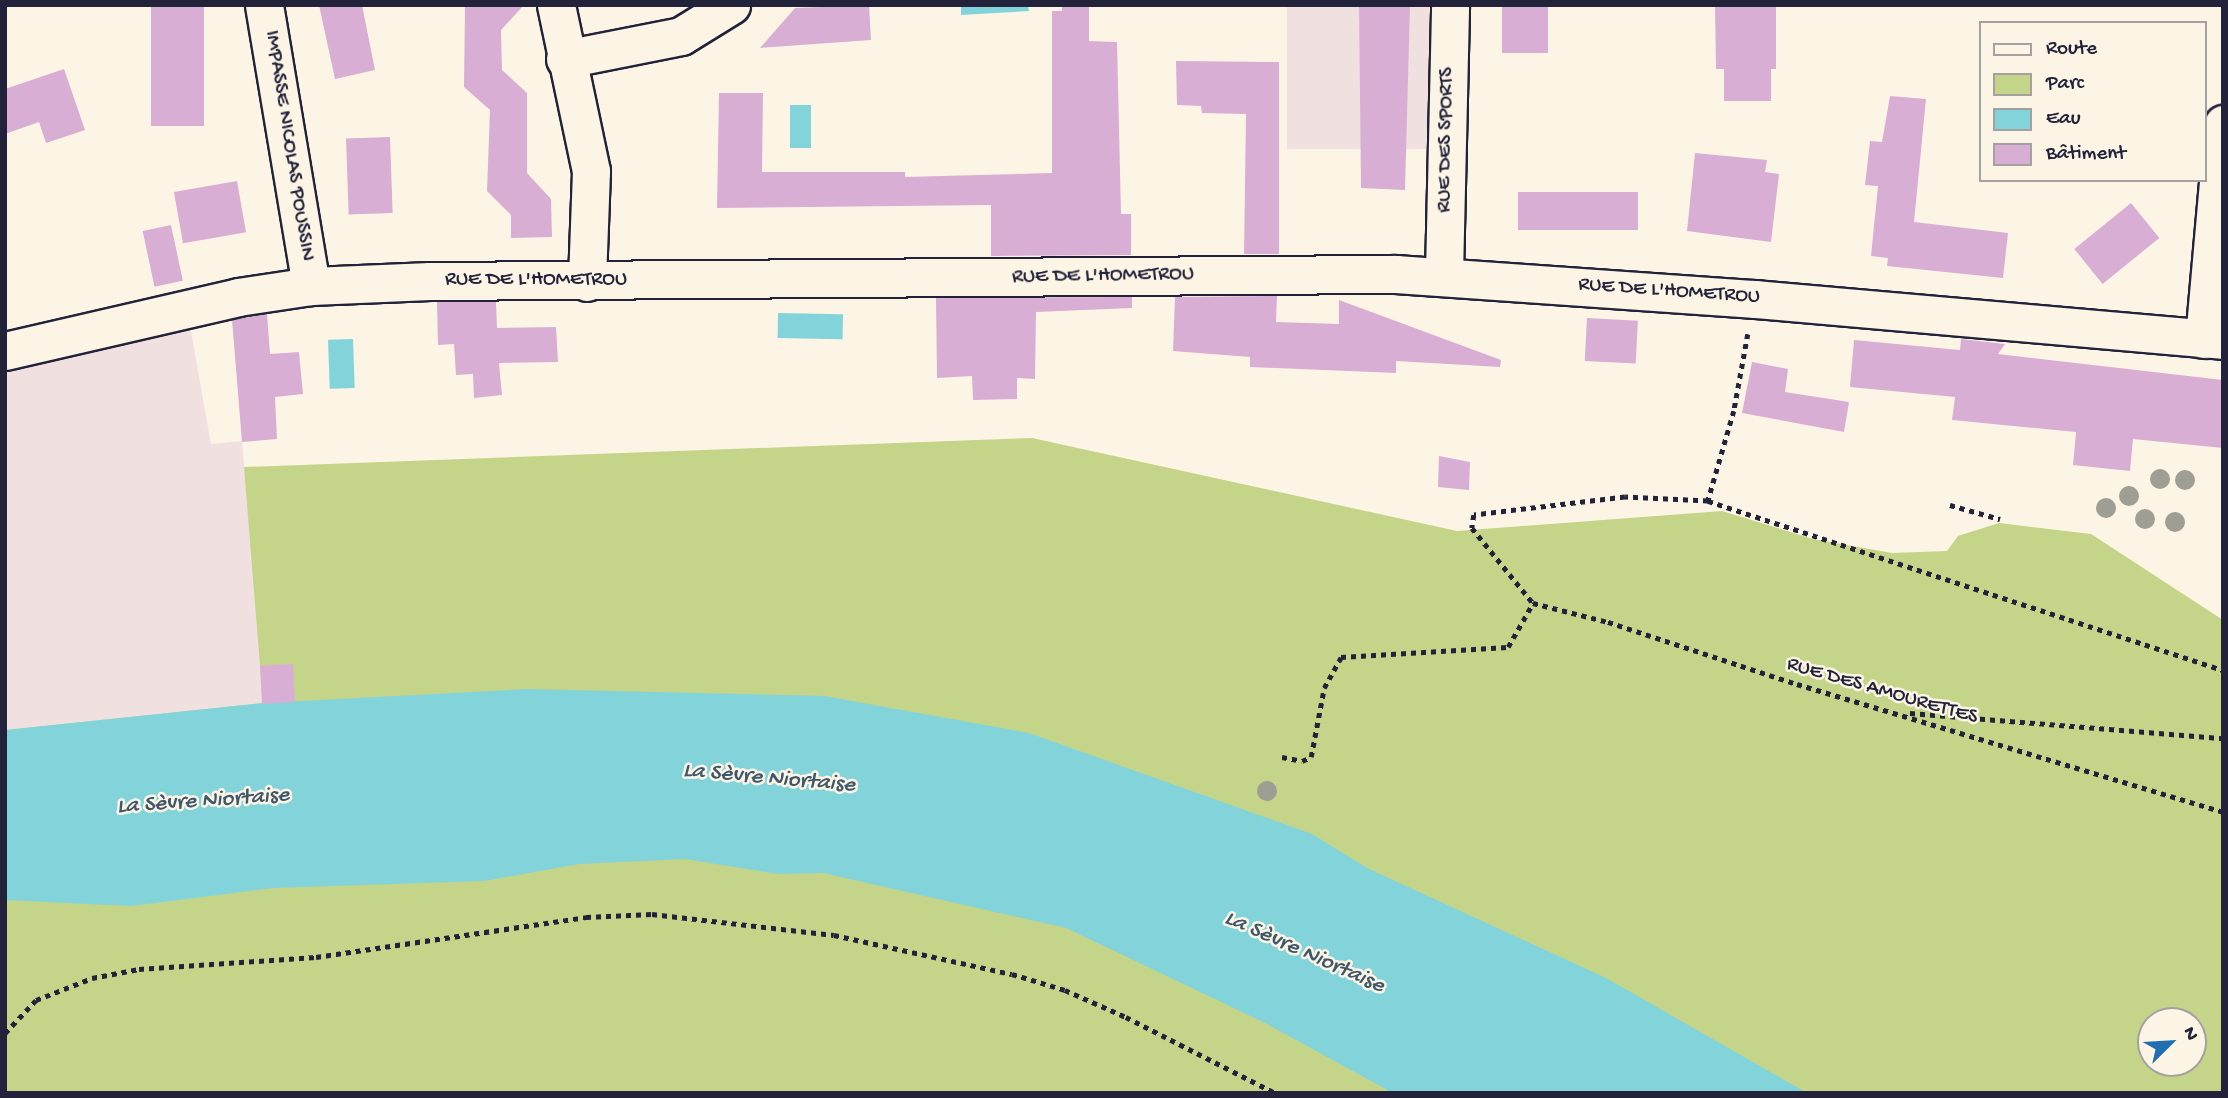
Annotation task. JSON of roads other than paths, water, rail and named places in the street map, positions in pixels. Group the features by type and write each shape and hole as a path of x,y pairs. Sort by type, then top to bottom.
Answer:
{"street":[{"name":"IMPASSE NICOLAS POUSSIN","path":"264,5 311,286"},
{"path":"556,5 565,59 591,171 587,282"},
{"path":"565,59 681,36 731,5"},
{"name":"RUE DES SPORTS","path":"1444,274 1450,5"},
{"path":"2213,340 2223,124"},
{"name":"RUE DE L'HOMETROU","path":"5,351 238,297 311,286 430,281 1444,274 2213,340"}],"water":[{"path":"961,5 1028,5 1029,11 961,15"},
{"path":"790,105 811,105 811,148 790,148"},
{"path":"778,313 843,314 843,339 778,338"},
{"path":"353,339 355,388 330,389 328,340"},
{"name":"La Sèvre Niortaise","path":"527,689 824,696 1029,733 1312,834 1367,868 1606,978 1807,1093 1393,1093 1265,1023 1066,928 823,873 778,874 685,859 579,864 484,881 273,888 131,906 5,900 5,730 264,703"}]}
